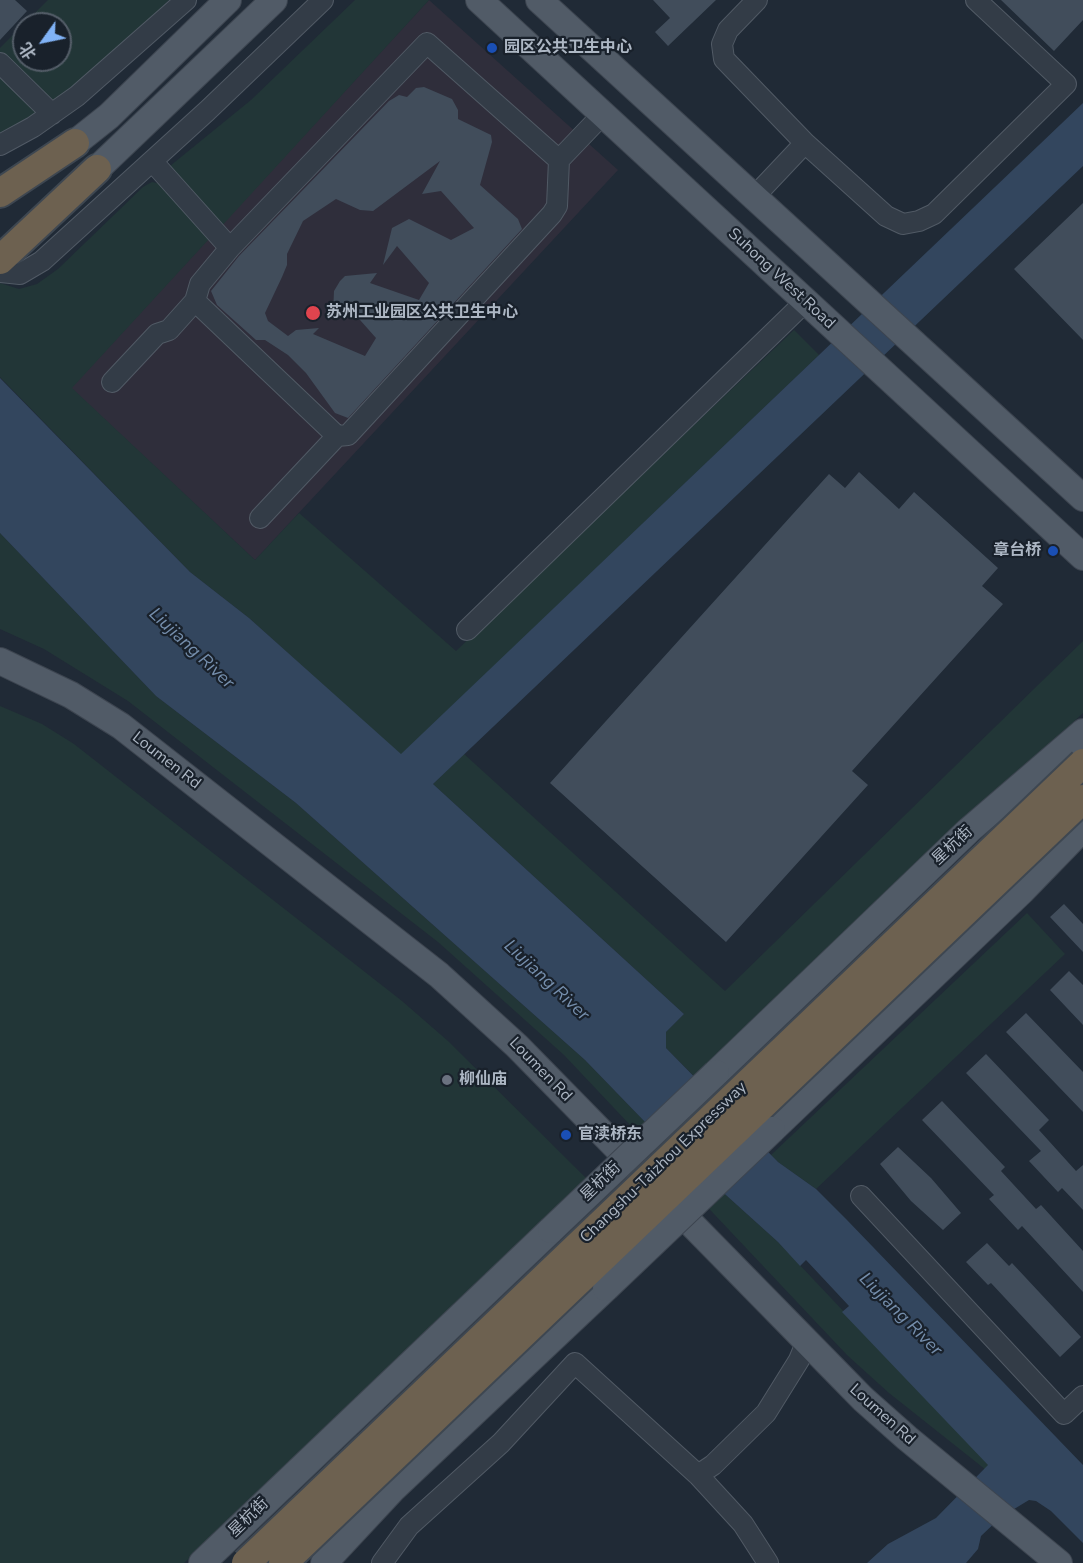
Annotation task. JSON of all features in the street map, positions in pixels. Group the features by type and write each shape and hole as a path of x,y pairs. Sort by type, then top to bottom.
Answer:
{"highway":[{"path":"0,193 75,142"},
{"path":"0,260 97,169"},
{"name":"Changshu-Taizhou Expressway","path":"246,1563 1083,763"},
{"name":"Changshu-Taizhou Expressway","path":"283,1563 1083,799"}],"main road":[{"path":"75,142 109,116 228,0"},
{"path":"97,169 274,0"},
{"name":"Suhong West Road","path":"479,0 1083,557"},
{"path":"539,0 1083,498"},
{"name":"Loumen Rd","path":"0,661 65,691 121,726 439,975 517,1046 803,1352"},
{"name":"Loumen Rd","path":"0,679 64,709 111,740 429,987 513,1065 803,1352 887,1421 956,1490 999,1524 1059,1563"},
{"name":"星杭街","path":"202,1563 962,838 1083,732"},
{"path":"324,1563 394,1488 1014,898 1083,828"},
{"name":"Loumen Rd","path":"999,1524 1034,1563"}],"street":[{"path":"0,145 52,114 114,66 186,0"},
{"path":"0,272 20,274 35,267 152,161 323,0"},
{"path":"758,0 728,30 722,44 724,59 805,143 886,216 903,224 919,222 934,214 1066,84 976,0"},
{"path":"112,382 157,334 169,330 195,301 200,284 230,248 427,43 559,160"},
{"path":"0,63 52,114"},
{"path":"260,518 337,436 348,435 552,214 557,206 559,160 603,114"},
{"path":"754,196 805,143"},
{"path":"152,161 230,248"},
{"path":"195,301 337,436"},
{"path":"467,630 806,301"},
{"path":"861,1196 1064,1414 1083,1396"},
{"path":"698,1475 713,1466 765,1413 803,1352"},
{"path":"382,1563 409,1526 501,1443 575,1363 698,1475 743,1524 768,1563"}],"shaded area":[{"name":"苏州工业园区公共卫生中心","path":"429,0 618,170 255,560 71,388"}],"green space":[{"path":"48,0 169,0 99,69 58,99 52,100 20,72 72,72 72,12 36,12"},
{"path":"355,0 429,0 219,229 169,169 170,166 251,100"},
{"path":"12,36 12,65 0,54 0,48"},
{"path":"0,73 38,113 0,139"},
{"path":"152,182 161,184 210,238 72,388 255,560 299,513 456,651 794,330 819,355 401,755 249,618 190,572 0,377 0,283 19,289 37,284 58,269 143,187"},
{"path":"0,533 156,696 296,803 585,1060 645,1122 778,1242 989,1465 986,1470 889,1393 847,1355 564,1055 438,942 128,701 44,649 0,629"},
{"path":"1083,641 1083,713 694,1076 666,1048 666,1032 684,1014 433,784 464,754 725,991"},
{"path":"0,706 42,724 74,744 402,1001 448,1041 587,1179 184,1563 0,1563"},
{"path":"1027,913 1065,954 816,1189 771,1155"}],"water":[{"name":"Liujiang River","path":"1083,103 1083,166 433,784 684,1014 666,1032 666,1048 778,1162 816,1189 847,1220 1083,1465 1083,1543 1051,1511 1036,1501 1029,1500 1001,1517 981,1536 978,1549 966,1563 867,1563 888,1544 936,1518 988,1465 842,1312 849,1306 806,1260 800,1266 778,1242 645,1122 585,1060 296,803 156,696 0,533 0,378 190,572 249,618 401,754"}],"building":[{"path":"0,0 15,0 27,11 12,12 12,27 0,40"},
{"path":"653,0 716,0 668,46 655,32 670,18"},
{"path":"1001,0 1083,0 1083,20 1054,51"},
{"path":"424,87 452,99 458,110 458,119 491,135 492,142 480,185 518,219 522,229 348,418 335,413 306,373 288,355 265,340 256,340 217,305 211,291 239,256 389,101 399,95 407,97 416,88","holes":["440,161 422,194 441,191 474,228 451,240 409,219 392,228 383,265 397,246 429,283 419,300 370,283 377,273 345,276 340,281 334,291 333,314 345,303 376,338 365,356 313,334 319,328 296,330 288,336 268,321 265,313 287,265 287,254 303,221 336,199 360,210 373,211"]},
{"path":"1083,203 1083,340 1014,269"},
{"path":"859,472 899,509 914,492 998,568 982,586 1003,604 852,771 868,785 726,942 550,783 829,474 845,488"},
{"path":"1064,904 1083,924 1083,952 1050,917"},
{"path":"1069,971 1083,985 1083,1025 1050,990"},
{"path":"1026,1013 1083,1072 1083,1112 1006,1032"},
{"path":"986,1054 1049,1120 1039,1130 1076,1171 1083,1165 1083,1210 1062,1188 1058,1192 1029,1161 1041,1151 966,1073"},
{"path":"942,1101 1005,1167 1001,1171 1036,1209 1041,1205 1083,1251 1083,1292 1022,1226 1018,1230 989,1199 994,1195 922,1120"},
{"path":"898,1147 931,1178 961,1213 943,1230 911,1201 880,1164"},
{"path":"987,1243 1009,1266 1012,1263 1081,1337 1060,1357 991,1283 988,1285 966,1262"}],"place":[{"name":"园区公共卫生中心","path":"492,48"},
{"name":"苏州工业园区公共卫生中心","path":"313,313"},
{"name":"章台桥","path":"1053,551"},
{"name":"柳仙庙","path":"447,1080"},
{"name":"官渎桥东","path":"566,1135"}]}
